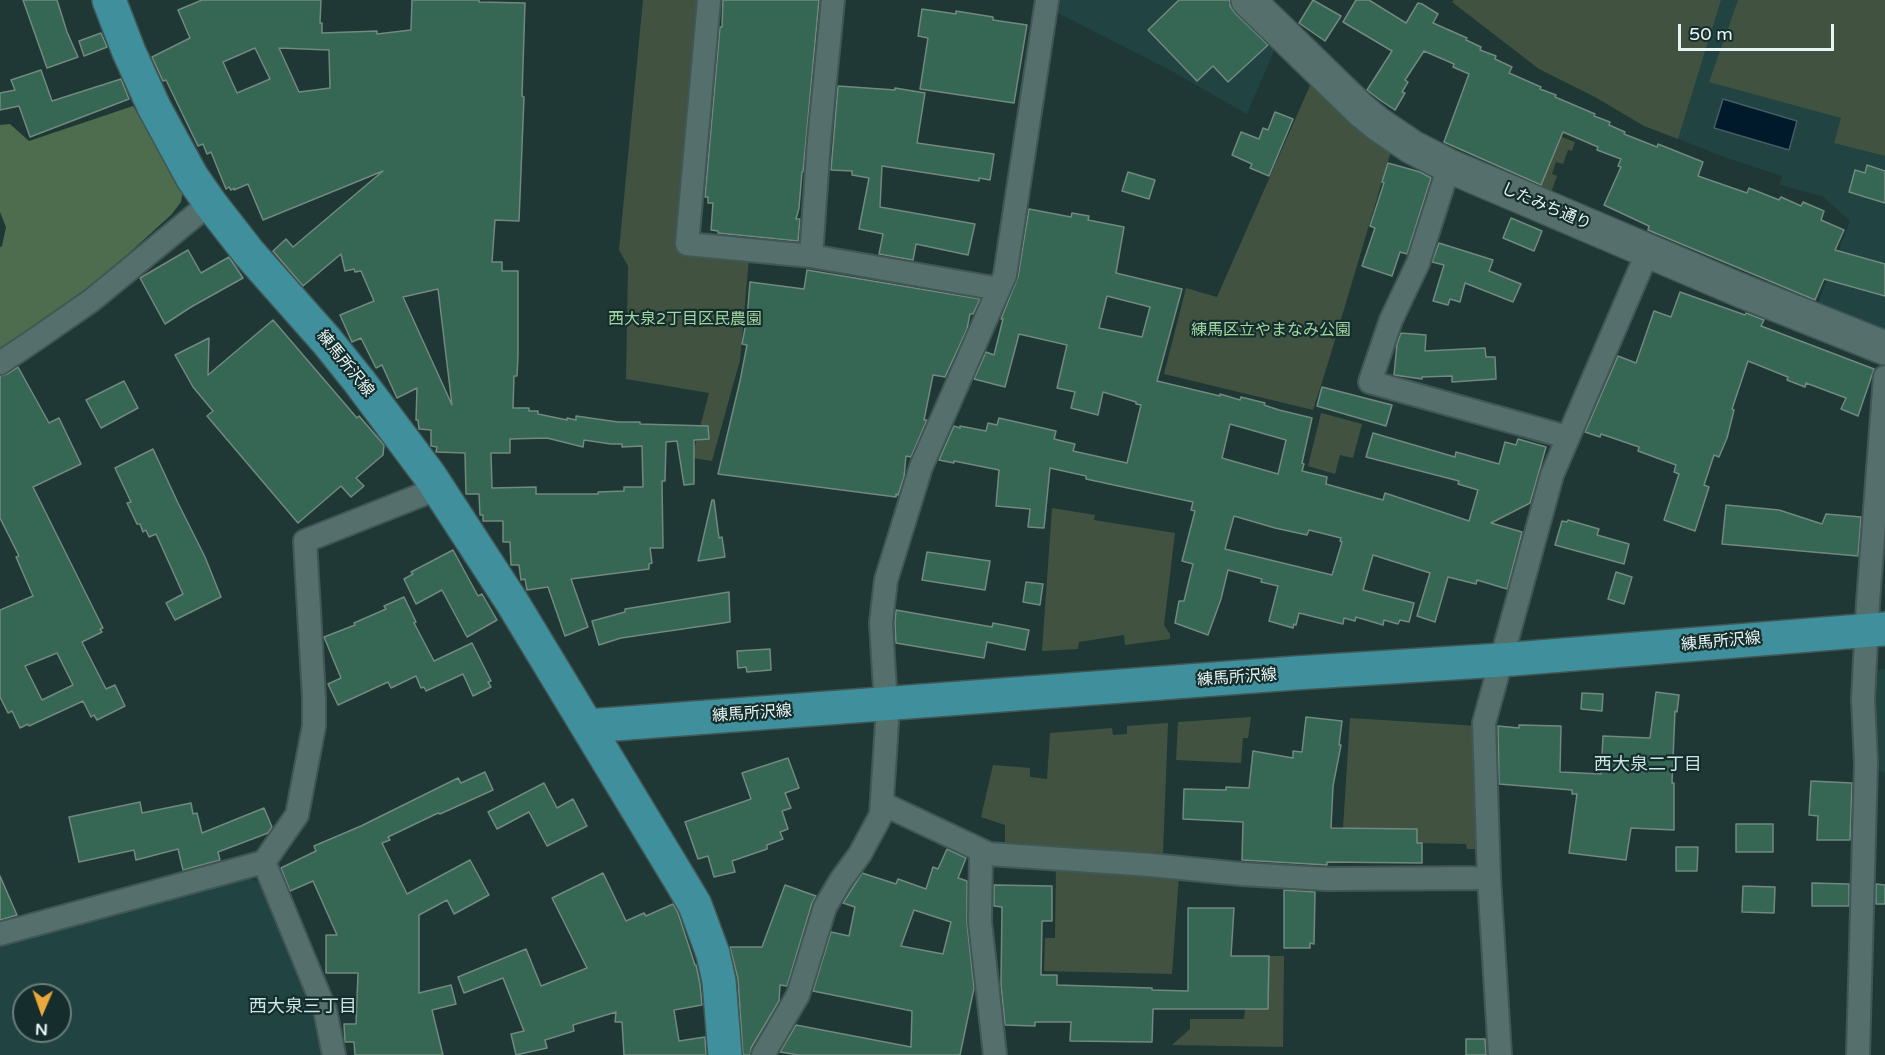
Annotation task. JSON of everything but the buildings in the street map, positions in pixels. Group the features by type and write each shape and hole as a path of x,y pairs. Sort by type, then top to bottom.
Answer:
{"main road":[{"name":"練馬所沢線","path":"109,0 154,107 192,177 249,253 326,340 439,488 483,554 682,882 705,929 719,981 725,1055"},
{"name":"練馬所沢線","path":"588,726 1501,660 1876,630"}],"street":[{"path":"709,0 687,244 811,256 999,289"},
{"path":"811,256 819,141 833,0"},
{"path":"763,1055 798,995 825,907 860,854 881,815 887,722 881,623 886,580 921,467 1005,275 1047,0"},
{"name":"したみち通り","path":"1248,0 1378,124 1412,147 1449,166 1775,305 1885,348"},
{"path":"1449,166 1418,263 1391,320 1370,382 1567,437"},
{"path":"0,363 92,300 210,203"},
{"path":"1500,1055 1489,878 1484,723 1552,475 1648,251"},
{"path":"1858,1055 1866,764 1863,709 1876,630 1885,377"},
{"path":"0,934 264,862 297,815 314,726 304,541 439,488"},
{"path":"883,804 988,854 1327,879 1489,878"},
{"path":"981,852 980,922 995,1055"},
{"path":"264,862 325,1010 334,1055"}],"shaded area":[{"path":"1058,0 1235,0 1276,46 1247,114 1170,70 1056,12"},
{"path":"1721,0 1885,0 1885,333 1816,308 1850,221 1822,196 1780,185 1782,176 1678,139"},
{"path":"1723,99 1797,121 1789,150 1714,128"},
{"path":"1885,669 1885,773 1877,769 1873,676 1876,670"},
{"path":"246,878 263,883 315,1008 325,1055 0,1055 0,944"}],"green space":[{"name":"西大泉2丁目区民農園","path":"643,0 700,0 677,251 749,258 740,360 712,461 692,458 709,393 626,379 628,266 619,250"},
{"path":"1454,0 1721,0 1678,139 1644,126 1595,97 1539,69 1452,2"},
{"path":"1738,0 1885,0 1885,156 1834,143 1841,118 1709,82"},
{"name":"練馬区立やまなみ公園","path":"1312,81 1391,151 1313,410 1164,374 1186,288 1217,297"},
{"path":"133,106 183,190 181,202 171,215 87,291 0,348 0,247 6,227 0,212 0,125 10,124 29,141"},
{"path":"1562,137 1575,142 1572,151 1568,150 1563,164 1556,162 1552,174 1557,176 1551,193 1538,192"},
{"path":"1321,413 1362,424 1353,458 1340,455 1335,474 1308,466"},
{"path":"1052,508 1095,515 1094,520 1175,533 1164,625 1170,634 1170,639 1125,645 1124,635 1079,642 1078,649 1042,651"},
{"path":"1251,717 1248,738 1243,738 1241,763 1176,760 1178,722"},
{"path":"1350,718 1478,726 1482,849 1467,849 1466,844 1417,843 1417,829 1343,828"},
{"path":"1168,723 1163,853 1005,843 1005,825 981,817 993,765 1030,768 1030,777 1047,779 1050,733 1112,728 1113,735 1127,734 1127,726"},
{"path":"1056,866 1179,875 1172,974 1044,971 1045,938 1055,938"},
{"path":"1269,956 1284,956 1283,1047 1172,1045 1190,1029 1190,1019 1244,1019 1245,1009 1265,1009 1268,1006"}],"district":[{"name":"西大泉二丁目","path":"1648,765"},
{"name":"西大泉三丁目","path":"303,1007"}]}
